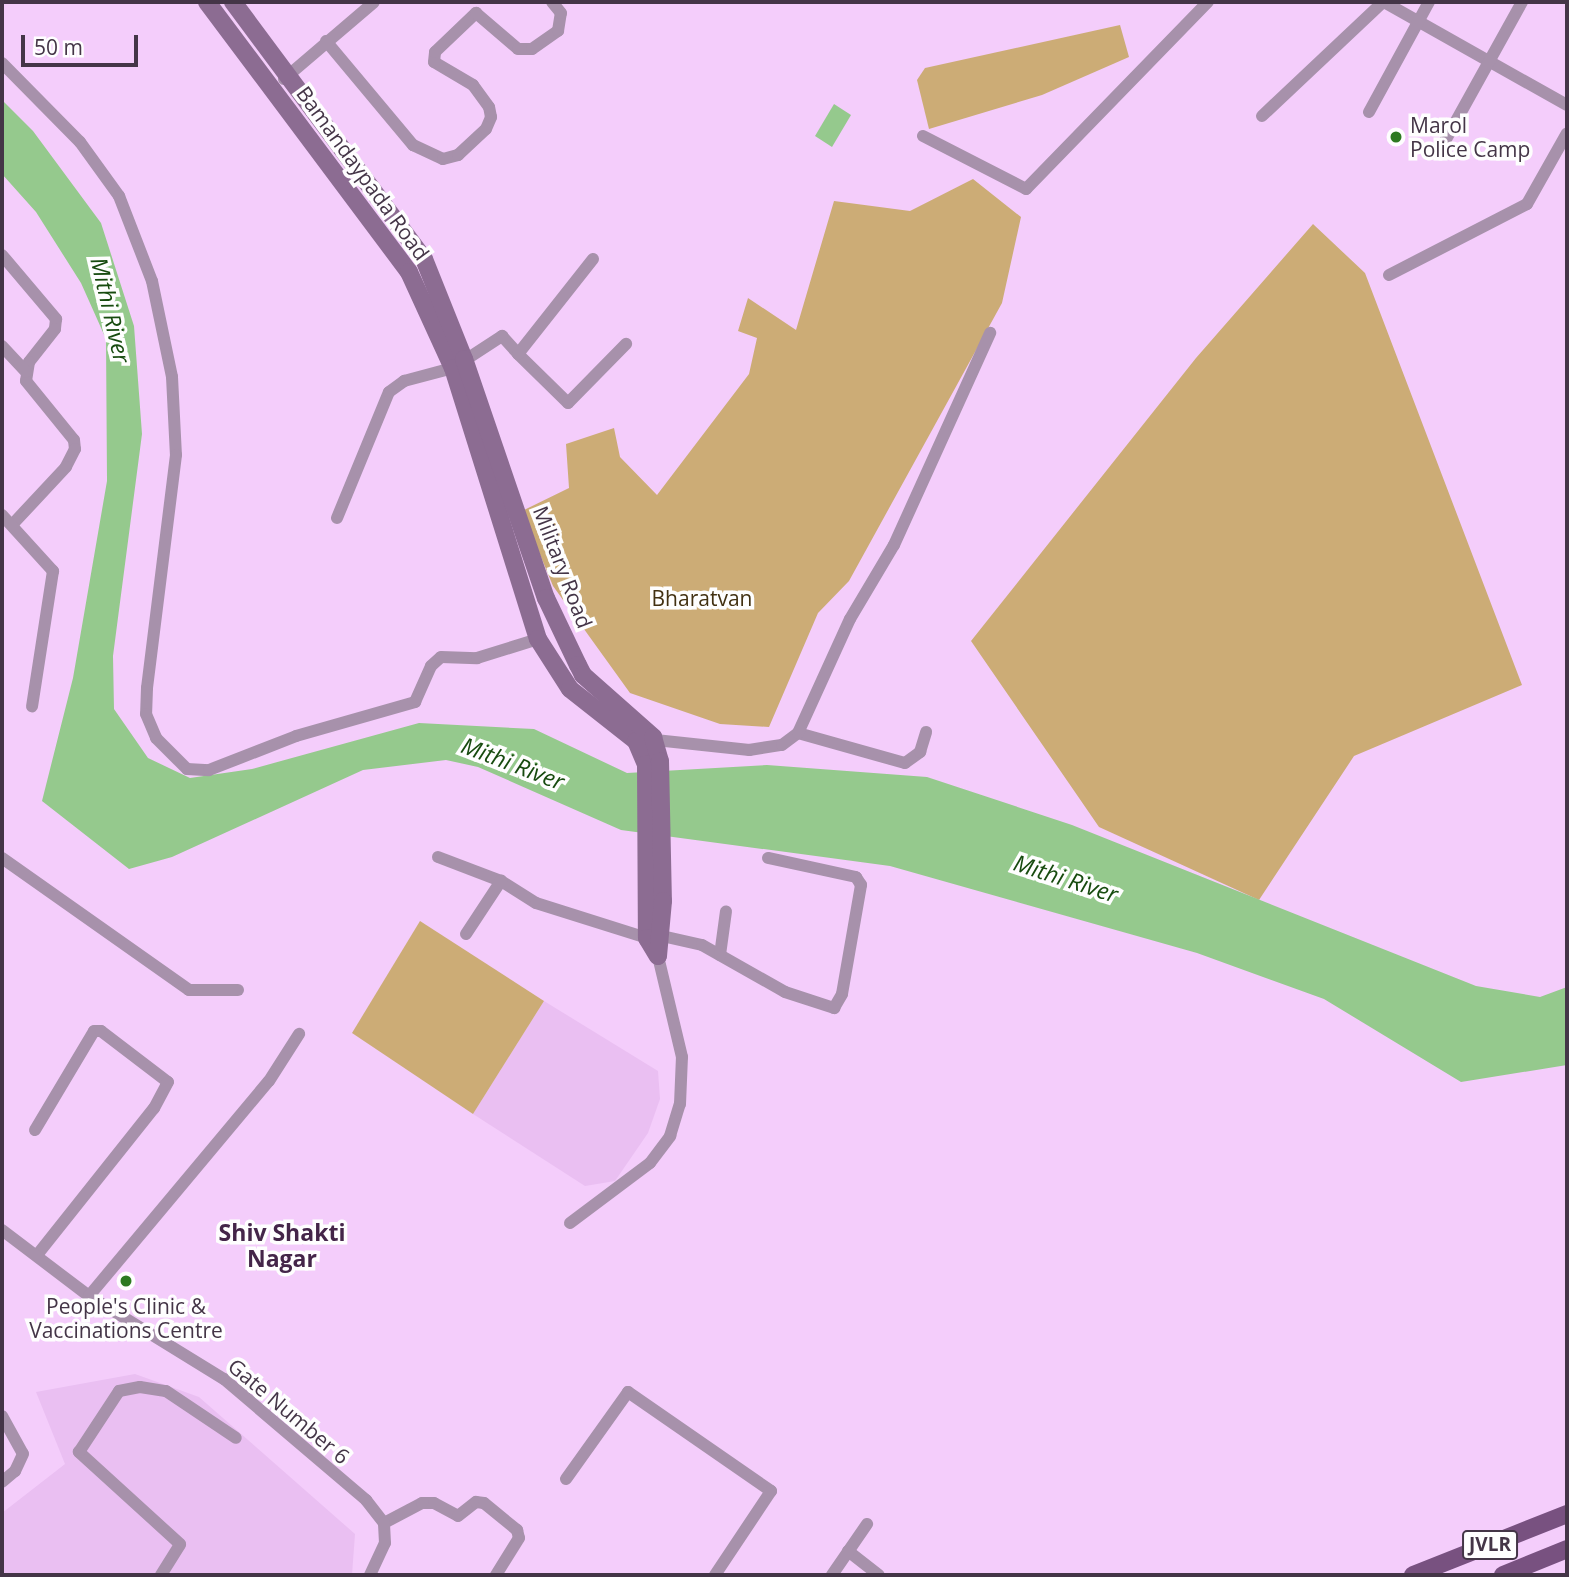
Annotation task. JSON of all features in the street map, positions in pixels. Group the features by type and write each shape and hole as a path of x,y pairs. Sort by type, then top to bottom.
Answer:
{"main road":[{"name":"JVLR","path":"1413,1575 1567,1514"},
{"name":"JVLR","path":"1503,1575 1567,1549"}],"street":[{"name":"Bamandaypada Road","path":"207,2 409,272 459,363"},
{"name":"Military Road","path":"233,2 290,74 424,259 487,448 546,598 583,675 645,739"},
{"path":"273,89 374,2"},
{"path":"326,41 414,145 443,159 458,155 486,129 491,117 489,107 473,85 433,62 435,52 476,13 518,48 531,49 558,31 561,13 552,2"},
{"path":"923,136 1027,189 1208,2"},
{"path":"1262,116 1384,2 1567,105"},
{"path":"1369,112 1429,2"},
{"path":"1440,150 1522,2"},
{"path":"2,63 80,142 119,196 152,281 172,377 176,455 147,688 146,714 156,738 187,769 209,770 296,736 415,702 431,666 441,657 477,658 538,639"},
{"path":"310,139 327,126"},
{"path":"1389,275 1527,204 1567,133"},
{"path":"2,255 56,319 55,329 26,372"},
{"path":"518,354 593,259"},
{"path":"487,448 538,639 570,689 645,739 749,750 782,745 797,733 844,631 894,545 990,333"},
{"path":"337,518 389,392 404,381 459,363 502,336 568,404 626,344"},
{"path":"2,346 26,372 29,389 74,440 75,449 66,467 12,525"},
{"path":"2,515 53,571 32,706"},
{"path":"797,733 905,763 920,752 926,732"},
{"path":"570,1223 650,1163 670,1136 680,1104 682,1057 654,937 653,763 645,739"},
{"path":"438,857 502,881 537,903 654,937 702,945 785,992 825,1008 839,1004 861,885 856,877 768,858"},
{"path":"2,858 189,990 238,990"},
{"path":"466,934 502,881"},
{"path":"720,955 726,911"},
{"path":"34,1130 94,1031 101,1031 168,1082 154,1108 37,1255"},
{"path":"89,1296 269,1081 299,1034"},
{"name":"Gate Number 6","path":"2,1230 89,1296 224,1379 366,1500 384,1523"},
{"path":"161,1575 180,1544 79,1452 119,1391 140,1387 166,1391 236,1438"},
{"path":"566,1479 628,1392 771,1490 715,1575"},
{"path":"2,1416 23,1454 16,1471 2,1482"},
{"path":"370,1575 385,1543 384,1523 422,1503 434,1503 457,1516 476,1502 484,1503 517,1530 519,1538 496,1575"},
{"path":"832,1575 867,1524"},
{"path":"848,1551 879,1575"}],"shaded area":[{"path":"544,1001 658,1071 660,1099 648,1133 615,1181 585,1186 473,1114"},
{"path":"135,1374 199,1397 355,1534 352,1575 2,1575 2,1513 65,1464 36,1392"}],"green space":[{"path":"1120,25 1129,57 1042,95 929,129 917,80 925,68"},
{"name":"Bharatvan","path":"973,179 1021,217 1002,303 849,581 818,613 769,727 720,724 630,693 553,586 522,511 569,488 566,444 614,428 620,457 657,495 749,374 757,338 738,331 748,298 796,330 834,201 910,211"},
{"path":"1313,224 1365,273 1522,685 1354,756 1259,900 1099,827 971,641 1196,358"},
{"path":"420,921 544,1001 473,1114 352,1033"}],"water":[{"name":"Mithi River","path":"2,100 33,131 101,223 134,326 142,434 113,656 114,709 148,758 190,778 252,769 419,723 534,729 627,773 767,765 927,777 1072,825 1476,986 1540,997 1567,987 1567,1065 1461,1082 1324,999 1197,953 890,866 621,830 478,767 446,760 363,770 172,857 129,869 42,801 73,678 107,481 106,339 81,283 36,212 2,174"},
{"path":"834,104 851,115 832,147 815,136"}],"place":[{"name":"Marol Police Camp","path":"1396,137"},
{"name":"People's Clinic & Vaccinations Centre","path":"126,1281"}],"district":[{"name":"Shiv Shakti Nagar","path":"282,1245"}]}
